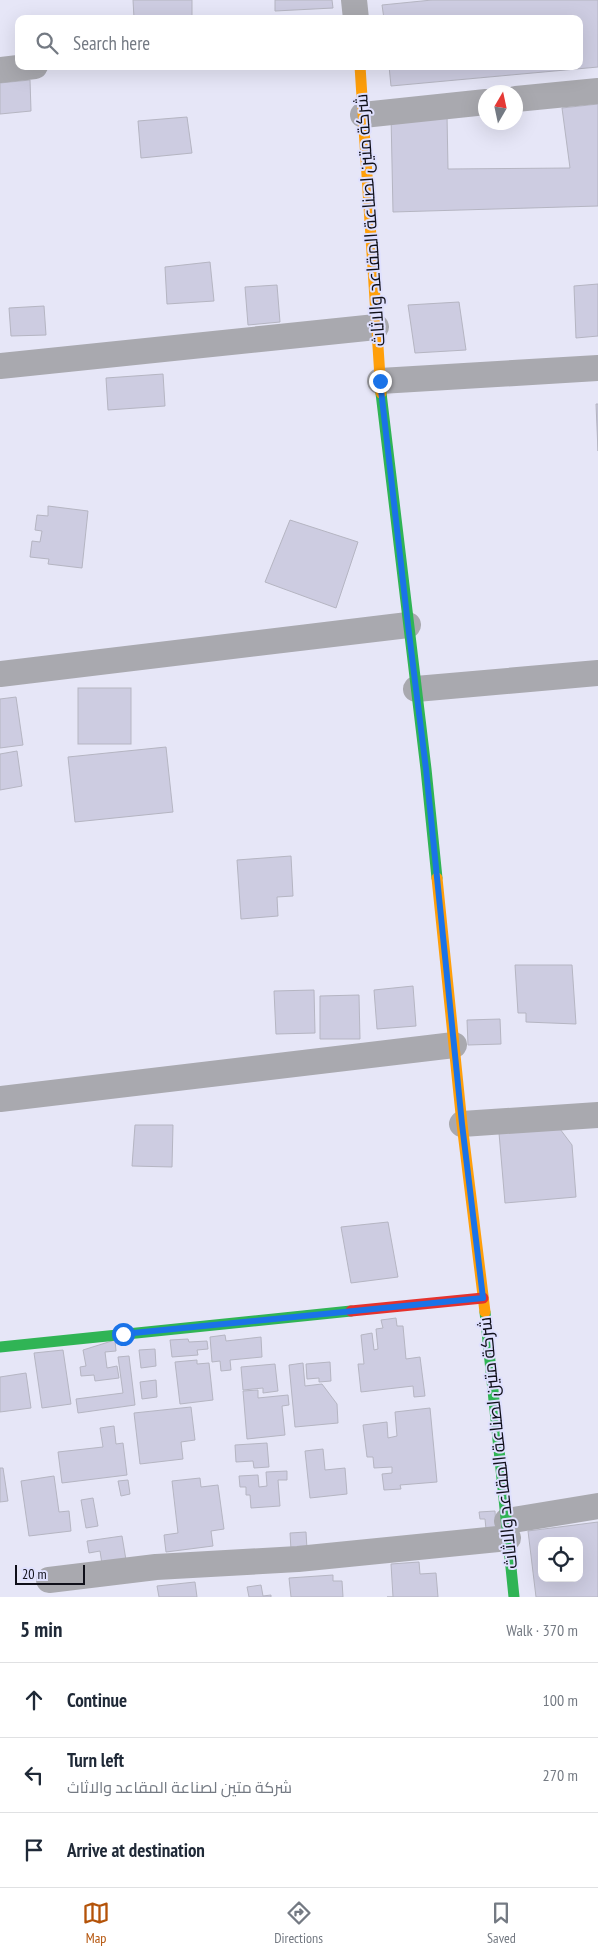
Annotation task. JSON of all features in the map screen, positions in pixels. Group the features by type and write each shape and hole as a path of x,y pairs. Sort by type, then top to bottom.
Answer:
{"street":[{"path":"354,0 356,15"},
{"path":"0,70 15,68"},
{"name":"شركة متين لصناعة المقاعد والاثاث","path":"360,70 380,381 426,769 462,1124 483,1298 514,1597"},
{"path":"523,98 598,91"},
{"path":"363,115 478,103"},
{"path":"0,366 376,327"},
{"path":"380,381 598,368"},
{"path":"0,674 408,625"},
{"path":"416,689 598,673"},
{"path":"0,1099 454,1045"},
{"path":"462,1124 598,1115"},
{"path":"0,1347 483,1298"},
{"path":"49,1580 156,1567 298,1559 508,1529 598,1506"}],"building":[{"path":"133,0 192,0 192,15 134,15"},
{"path":"275,0 332,0 333,8 275,11"},
{"path":"432,0 598,0 598,67 583,68 583,15 383,15 382,5"},
{"path":"389,70 565,70 391,86"},
{"path":"30,80 31,111 0,114 0,83"},
{"path":"598,104 598,206 393,212 391,115 447,115 448,169 570,168 562,108"},
{"path":"187,117 192,153 141,158 138,121"},
{"path":"210,262 214,301 167,304 165,267"},
{"path":"598,284 598,336 576,338 574,286"},
{"path":"277,285 280,322 248,325 245,287"},
{"path":"459,302 466,350 415,353 408,305"},
{"path":"44,306 46,335 11,336 9,308"},
{"path":"163,374 165,406 108,410 106,378"},
{"path":"596,404 598,404 598,451"},
{"path":"48,506 88,511 82,568 48,564 49,559 30,557 32,541 40,542 42,531 35,530 37,515 48,516"},
{"path":"290,520 358,542 336,608 265,582"},
{"path":"78,688 131,688 131,744 78,744"},
{"path":"16,697 23,745 0,748 0,699"},
{"path":"166,747 173,812 75,822 68,757"},
{"path":"17,751 22,786 0,790 0,754"},
{"path":"291,856 293,896 277,897 278,916 241,919 237,860"},
{"path":"515,965 572,965 576,1024 526,1022 526,1013 518,1013"},
{"path":"413,986 416,1026 377,1029 374,990"},
{"path":"314,990 315,1033 276,1034 274,991"},
{"path":"359,995 360,1039 320,1039 320,996"},
{"path":"500,1019 501,1044 468,1045 467,1020"},
{"path":"135,1125 173,1125 172,1167 132,1166"},
{"path":"560,1129 572,1145 576,1197 505,1203 499,1133"},
{"path":"388,1222 398,1277 351,1283 341,1227"},
{"path":"396,1318 397,1326 403,1326 406,1359 420,1357 425,1396 414,1397 413,1386 361,1392 358,1364 364,1364 361,1335 372,1333 374,1350 378,1349 376,1329 383,1328 381,1320"},
{"path":"225,1335 226,1341 261,1337 262,1357 230,1360 231,1370 221,1371 220,1361 212,1362 210,1337"},
{"path":"188,1339 189,1342 207,1341 208,1349 197,1350 198,1355 172,1357 170,1340"},
{"path":"115,1340 116,1351 105,1352 107,1368 117,1366 119,1378 95,1381 94,1375 81,1376 80,1367 86,1366 83,1350"},
{"path":"155,1349 156,1366 141,1368 139,1350"},
{"path":"63,1350 71,1404 42,1408 34,1353"},
{"path":"129,1356 135,1405 78,1413 76,1399 123,1393 118,1357"},
{"path":"197,1360 197,1364 209,1363 213,1400 180,1404 175,1362"},
{"path":"330,1362 331,1381 319,1382 319,1378 307,1379 306,1364"},
{"path":"303,1363 305,1386 322,1384 337,1404 338,1423 295,1427 289,1365"},
{"path":"275,1364 278,1391 263,1393 263,1388 243,1390 241,1367"},
{"path":"26,1373 31,1408 0,1412 0,1377"},
{"path":"156,1380 157,1397 142,1399 140,1382"},
{"path":"258,1390 258,1398 288,1395 289,1405 282,1406 285,1435 247,1439 243,1391"},
{"path":"191,1407 195,1440 181,1442 183,1459 140,1464 134,1413"},
{"path":"430,1408 437,1482 400,1485 401,1489 384,1490 382,1474 392,1473 392,1467 374,1468 373,1457 367,1457 363,1425 387,1422 388,1438 397,1436 395,1412"},
{"path":"114,1426 116,1444 123,1443 127,1475 62,1483 58,1452 103,1447 100,1428"},
{"path":"267,1443 269,1467 254,1468 253,1461 236,1462 235,1445"},
{"path":"323,1449 325,1470 345,1468 347,1494 310,1498 305,1451"},
{"path":"0,1468 3,1468 8,1501 0,1502"},
{"path":"287,1471 287,1480 278,1480 280,1506 251,1508 250,1495 246,1495 246,1487 240,1487 239,1476 258,1475 259,1487 267,1486 266,1472"},
{"path":"54,1476 59,1512 69,1511 71,1531 29,1536 21,1481"},
{"path":"200,1478 201,1487 218,1485 224,1529 211,1531 213,1546 166,1552 164,1535 178,1533 172,1481"},
{"path":"128,1480 130,1494 121,1496 118,1481"},
{"path":"93,1498 98,1526 86,1528 81,1500"},
{"path":"495,1511 496,1528 486,1529 485,1519 480,1519 479,1512"},
{"path":"598,1522 598,1597 536,1597 528,1531"},
{"path":"306,1532 307,1549 291,1550 290,1533"},
{"path":"122,1536 126,1560 102,1564 100,1551 89,1553 87,1541"},
{"path":"419,1562 420,1574 436,1573 438,1597 393,1597 391,1564"},
{"path":"333,1575 333,1581 342,1581 343,1597 291,1597 289,1578"},
{"path":"195,1582 197,1597 159,1597 157,1586"},
{"path":"261,1585 263,1596 271,1595 271,1597 249,1597 247,1587"}],"traffic: fast":[{"path":"381,393 426,769 437,878"},
{"path":"0,1347 351,1311"},
{"path":"485,1312 514,1597"}],"traffic: slow":[{"path":"360,70 381,393"},
{"path":"437,878 462,1124 485,1312"}],"traffic: jam":[{"path":"351,1311 483,1298"}],"route":[{"path":"123,1334 483,1298 462,1124 426,769 380,381"}]}
